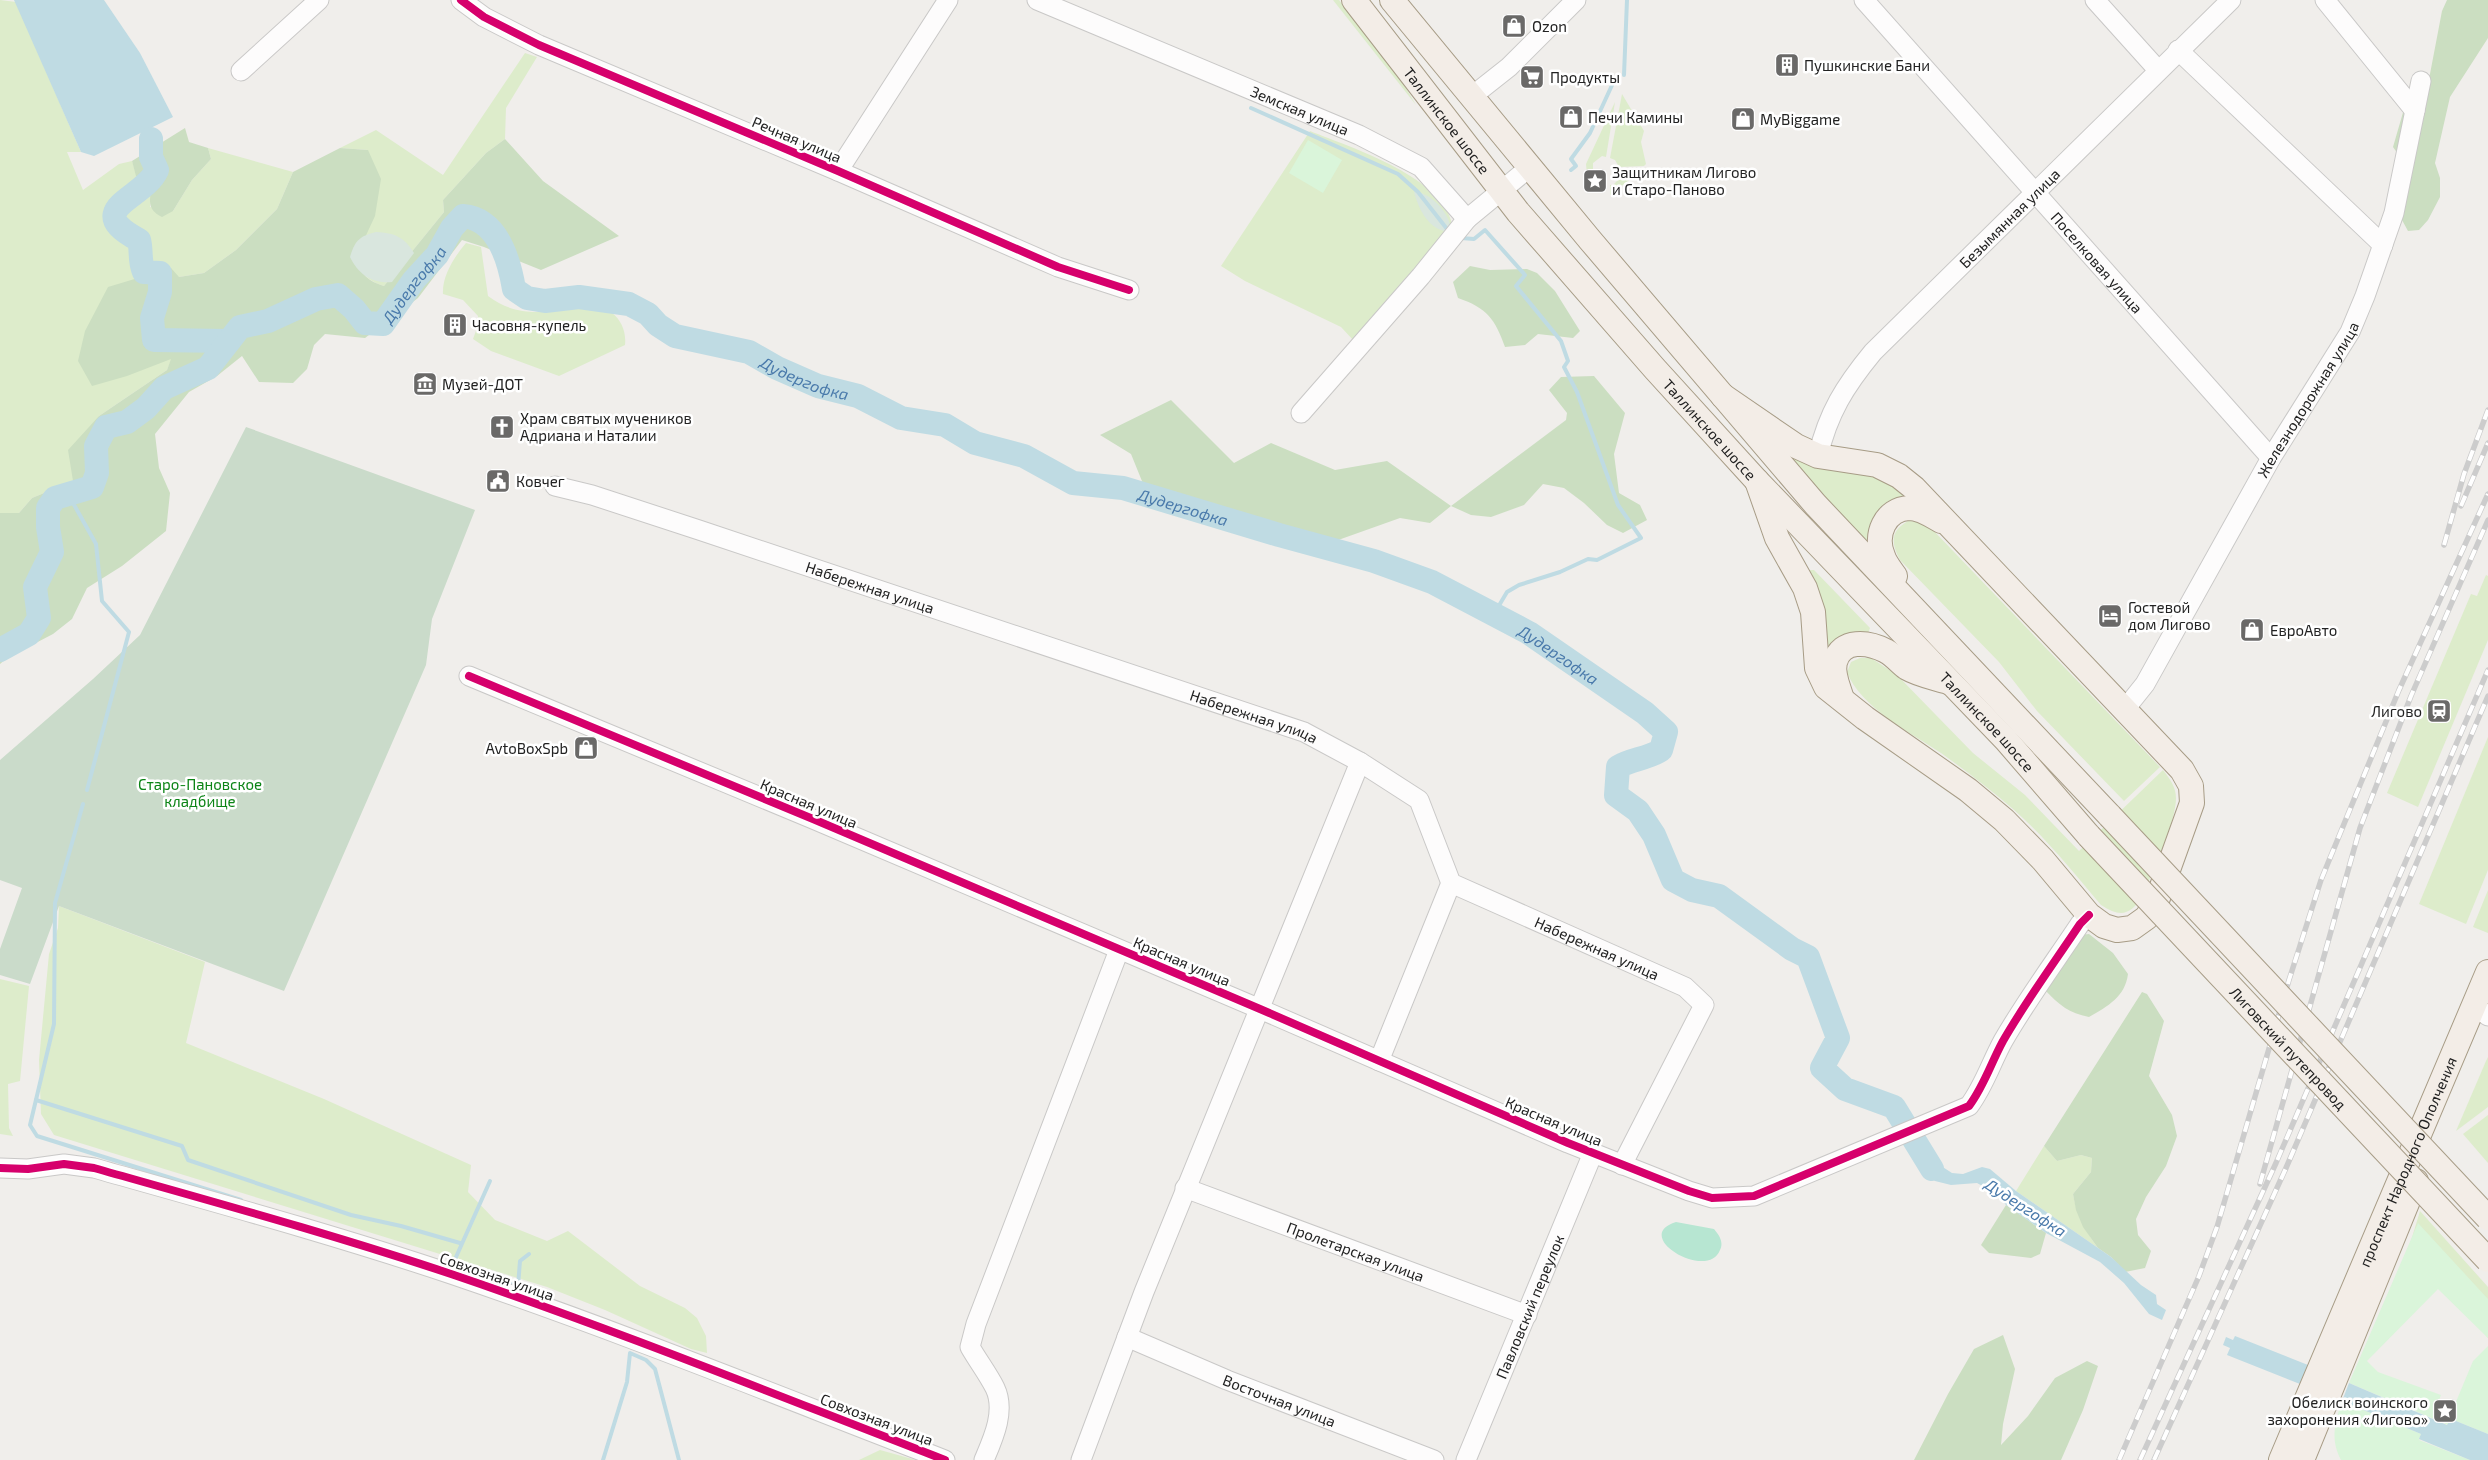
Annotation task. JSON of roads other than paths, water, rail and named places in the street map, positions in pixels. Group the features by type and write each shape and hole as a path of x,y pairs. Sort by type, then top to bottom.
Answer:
{"main road":[{"name":"Таллинское шоссе","path":"1354,0 1501,191 1648,361 1757,481 2006,740 2089,836"},
{"name":"Таллинское шоссе","path":"1392,0 1471,97 1815,504 2110,816"},
{"path":"1723,396 1777,434 1818,456 1877,465 1899,476 1931,504 1951,527 2131,703 2182,770 2191,786 2192,802 2156,906 2146,918 2132,928 2117,930 2104,926 2089,915 2043,860 2004,820 1968,790 1826,687 1817,668 1813,612 1805,588 1777,538 1757,481"},
{"path":"1919,613 1882,556 1879,541 1881,530 1888,517 1897,510 1911,508 1923,511 1951,527"},
{"path":"1842,700 1835,678 1834,662 1841,650 1856,643 1872,645 1888,651 1908,668 1952,683"},
{"name":"Лиговский путепровод","path":"2110,816 2488,1218"},
{"name":"Лиговский путепровод","path":"2089,836 2488,1260"},
{"name":"проспект Народного Ополчения","path":"2287,1460 2314,1408 2335,1356 2381,1220 2484,1013 2488,972"}],"street":[{"path":"241,71 319,0"},
{"name":"Речная улица","path":"462,0 484,16 538,45 838,171 1058,267 1129,290"},
{"path":"838,171 948,0"},
{"name":"Земская улица","path":"1037,0 1359,135 1422,167 1467,219"},
{"path":"1471,97 1509,67 1576,0"},
{"name":"Поселковая улица","path":"1864,0 2036,191 2271,458"},
{"path":"2095,0 2158,70"},
{"name":"Безымянная улица","path":"1818,456 1835,404 1849,381 1873,352 2178,50 2231,0"},
{"path":"2325,0 2415,111"},
{"path":"2178,50 2383,245"},
{"name":"Железнодорожная улица","path":"2131,703 2271,458 2350,332 2383,245 2403,177 2421,80"},
{"path":"1301,413 1421,276 1467,219 1530,167"},
{"name":"Набережная улица","path":"555,486 592,495 699,530 1304,732 1360,762 1419,800 1451,883 1684,987 1704,1005 1622,1165"},
{"name":"Красная улица","path":"469,676 813,819 1593,1153 1689,1192 1712,1198 1734,1199 1754,1196 1969,1106 1979,1093 2001,1044 2019,1014 2080,924 2089,915"},
{"path":"1081,1460 1186,1188 1360,762"},
{"path":"1379,1061 1451,883"},
{"path":"984,1460 997,1425 999,1404 995,1389 970,1347 976,1324 1119,950"},
{"name":"Павловский переулок","path":"1466,1460 1593,1153"},
{"name":"Совхозная улица","path":"0,1168 28,1169 64,1164 94,1168 289,1224 443,1272 621,1334 944,1460"},
{"name":"Пролетарская улица","path":"1186,1188 1526,1314"},
{"name":"Восточная улица","path":"1127,1338 1227,1380 1434,1460"}],"water":[{"path":"14,0 104,0 140,53 173,117 94,156 81,152"},
{"path":"1922,1140 1938,1164 1952,1173 1963,1174 1982,1167 1990,1169 2016,1191 2111,1257 2141,1285 2156,1295 2157,1304 2166,1310 2162,1320 2149,1314 2124,1283 2100,1262 2046,1233 2006,1205 1995,1193 1977,1183 1951,1185 1935,1181 1905,1147"},
{"path":"2235,1336 2313,1367 2305,1386 2227,1355 2230,1348 2223,1345 2226,1337 2233,1340"},
{"path":"2349,1383 2447,1425 2451,1419 2488,1434 2488,1460 2470,1460 2419,1439 2421,1434 2342,1401"}],"waterway":[{"path":"1624,75 1627,0"},
{"path":"1571,170 1576,166 1571,159 1590,133 1613,83"},
{"path":"1251,108 1398,174 1418,192 1447,229"},
{"name":"Дудергофка","path":"151,139 151,157 157,170 150,180 121,204 115,212 115,220 122,229 139,240 144,272 160,273 160,292 152,318 154,340 229,341"},
{"name":"Дудергофка","path":"0,650 29,634 39,618 35,587 52,552 48,527 48,508 55,498 92,487 97,473 96,446 106,427 127,422 146,408 164,388 208,368 240,327 268,321 316,299 338,295 354,309 365,323 383,324 414,280 437,255 452,228 463,216 475,219 485,224 499,242 509,265 514,289 527,298 545,301 579,297 629,304 648,314 658,325 675,336 749,352 777,368 818,386 858,396 901,418 945,425 975,443 1024,456 1073,483 1123,488 1279,535 1374,561 1432,582 1529,633 1645,713 1666,732 1661,750 1618,767 1616,795 1638,811 1654,835 1673,880 1692,890 1719,896 1792,949 1808,957 1838,1038 1822,1068 1845,1089 1894,1107 1932,1169"},
{"path":"1461,238 1474,239 1485,230 1525,275 1516,286 1561,341 1568,361 1564,367 1577,392 1618,505 1641,538 1597,560 1588,559 1560,572 1519,585 1507,592 1494,614"},
{"path":"68,494 96,544 102,601 129,632 87,790"},
{"path":"83,804 55,903 54,1024 30,1125 37,1136 241,1200"},
{"path":"36,1100 182,1146 188,1160 351,1215 401,1226 460,1243"},
{"path":"452,1266 490,1181"},
{"path":"491,1278 518,1286 520,1261 529,1254"},
{"path":"603,1460 627,1382 630,1353 646,1360 655,1369 679,1460"}],"railway":[{"path":"2444,545 2464,474 2488,410"},
{"path":"2461,506 2488,443"},
{"path":"2119,1460 2199,1276 2217,1227 2289,980 2321,880 2399,690 2488,494"},
{"path":"2260,1184 2360,828 2411,696 2488,520"},
{"path":"2140,1460 2276,1163 2488,670"},
{"path":"2154,1460 2286,1168 2488,696"}],"place":[{"name":"Ozon","path":"1514,26"},
{"name":"Пушкинские Бани","path":"1787,65"},
{"name":"Продукты","path":"1532,77"},
{"name":"Печи Камины","path":"1571,117"},
{"name":"MyBiggame","path":"1743,119"},
{"name":"Защитникам Лигово и Старо-Паново","path":"1595,181"},
{"name":"Часовня-купель","path":"455,325"},
{"name":"Музей-ДОТ","path":"425,384"},
{"name":"Храм святых мучеников Адриана и Наталии","path":"502,427"},
{"name":"Ковчег","path":"498,481"},
{"name":"Гостевой дом Лигово","path":"2110,616"},
{"name":"ЕвроАвто","path":"2252,630"},
{"name":"Лигово","path":"2439,711"},
{"name":"AvtoBoxSpb","path":"586,748"},
{"name":"Обелиск воинского захоронения «Лигово»","path":"2445,1411"}],"park label":[{"name":"Старо-Пановское кладбище","path":"200,792"}]}
